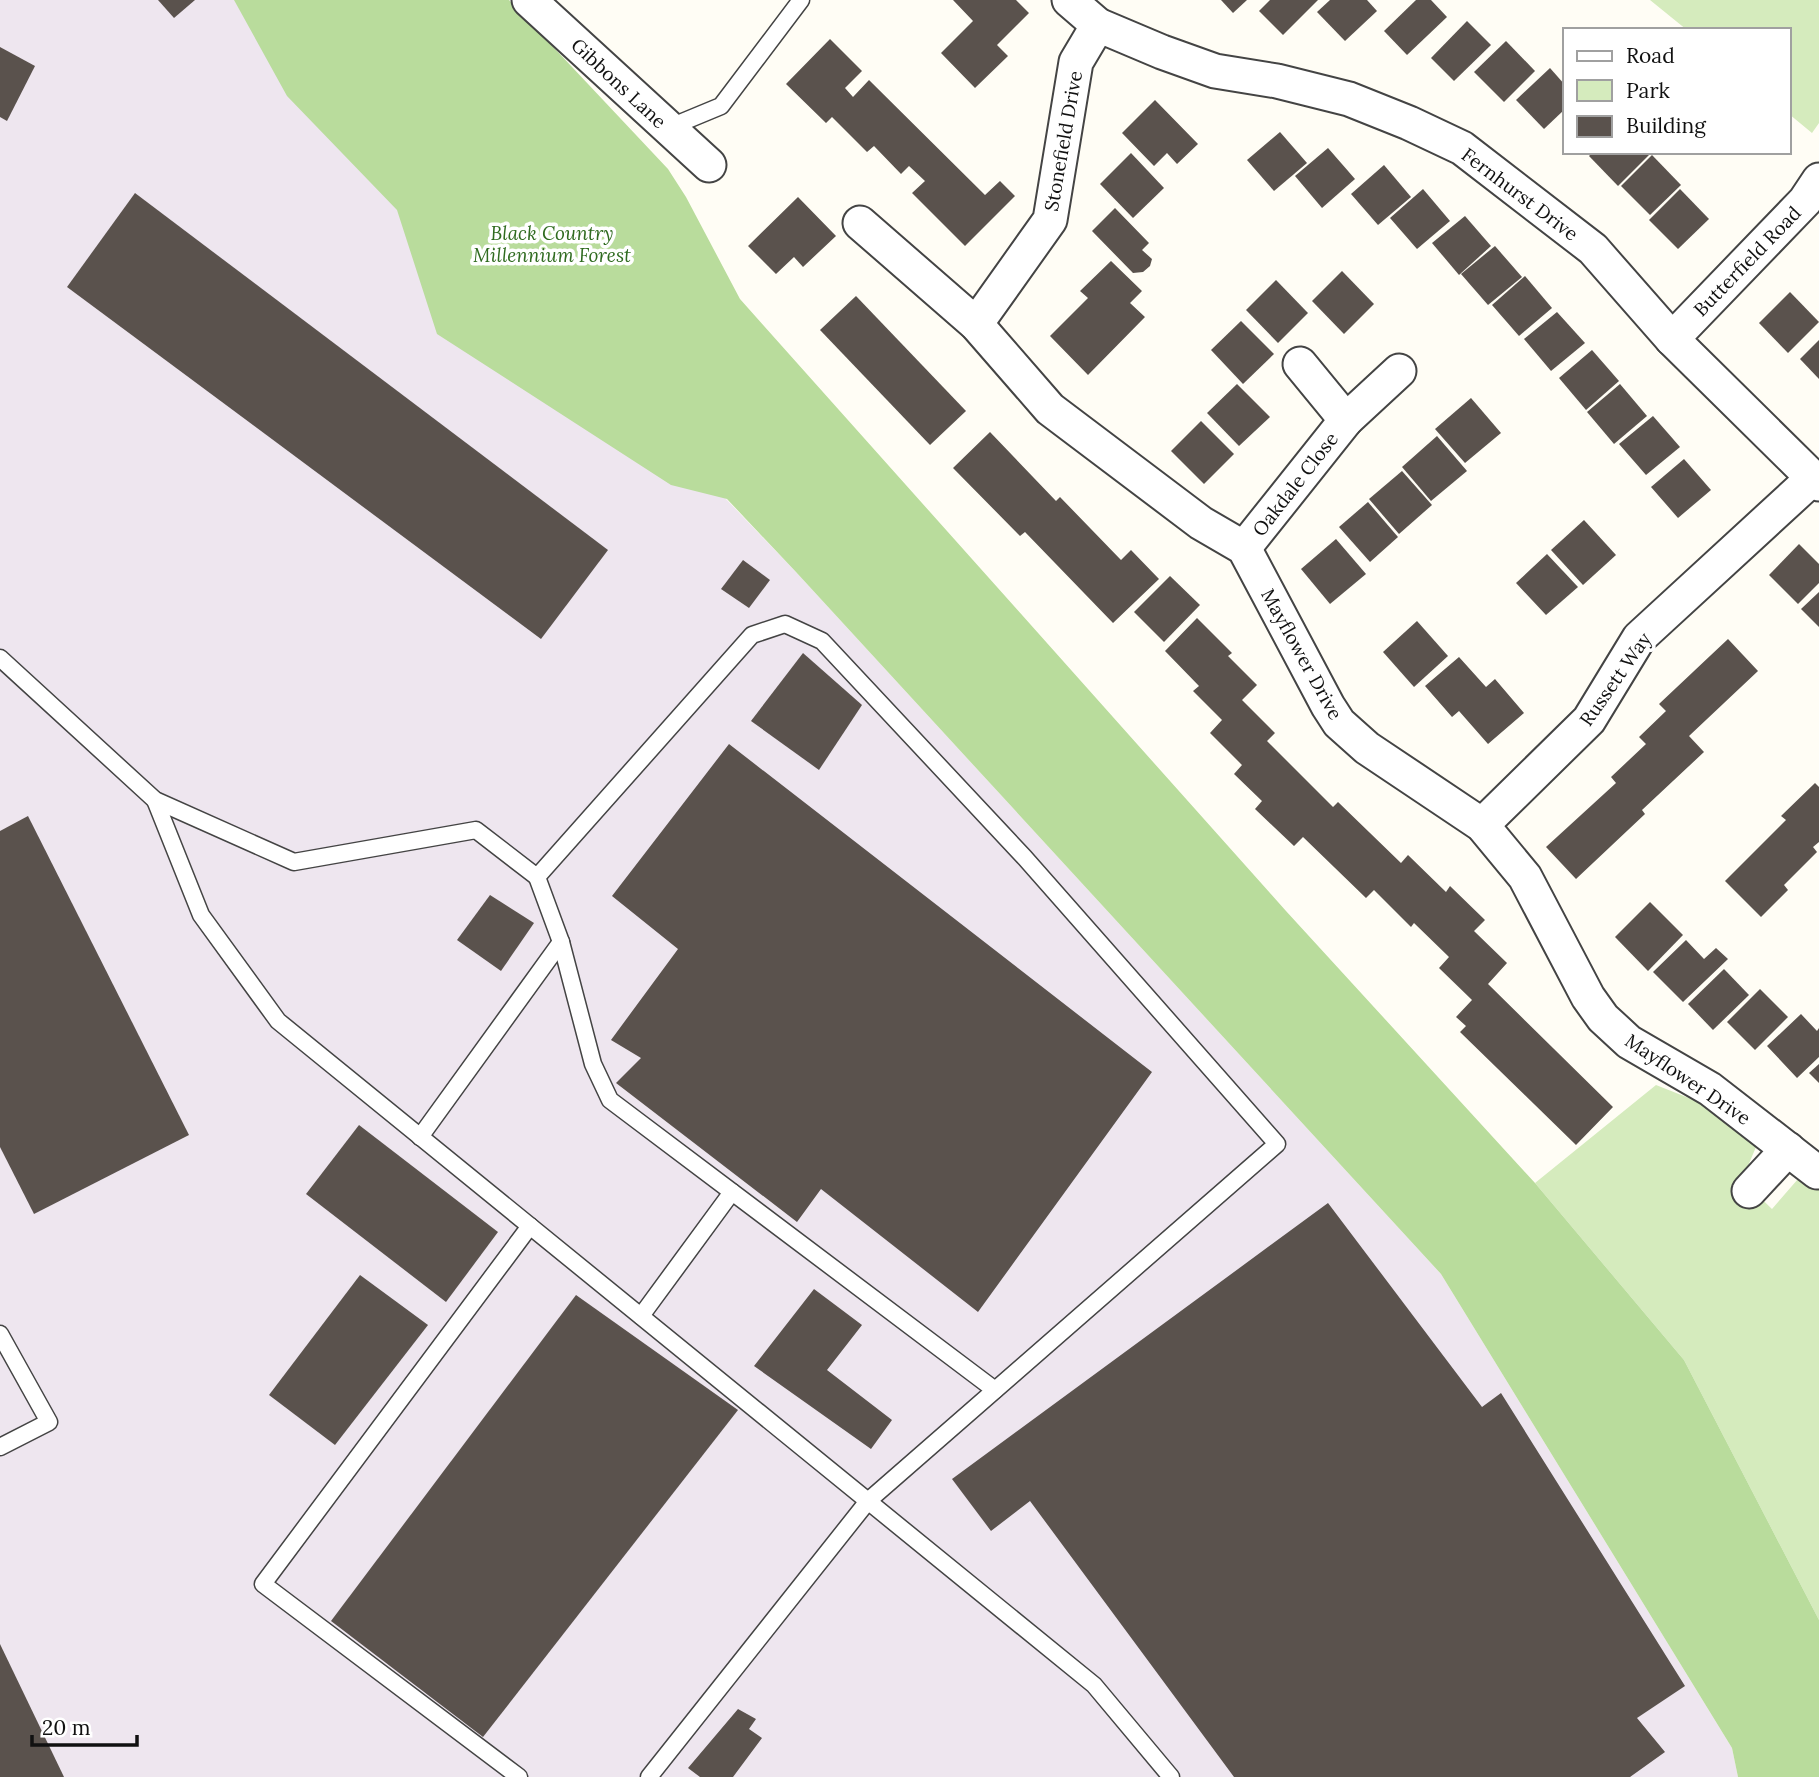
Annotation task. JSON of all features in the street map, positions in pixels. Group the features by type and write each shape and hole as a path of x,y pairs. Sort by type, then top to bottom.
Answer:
{"street":[{"name":"Gibbons Lane","path":"529,0 709,165"},
{"name":"Fernhurst Drive","path":"1069,0 1098,25 1162,52 1215,71 1277,81 1349,99 1462,148 1593,249 1672,339 1816,481"},
{"name":"Stonefield Drive","path":"976,324 1050,220 1076,62 1098,25"},
{"name":"Butterfield Road","path":"1672,339 1805,201 1819,180"},
{"path":"860,223 976,324 1050,409 1200,523 1244,548"},
{"name":"Oakdale Close","path":"1300,364 1346,420"},
{"name":"Oakdale Close","path":"1244,548 1346,420 1399,371"},
{"name":"Russett Way","path":"1482,825 1589,720 1639,638 1816,481"},
{"name":"Mayflower Drive","path":"1244,548 1339,723 1367,748 1482,825 1525,877 1588,997 1603,1018 1629,1042 1710,1089 1817,1172"},
{"path":"1749,1191 1788,1149"}],"lane":[{"path":"668,128 721,106 801,0"},
{"path":"537,877 751,635 785,624 822,641 1025,858 1277,1144 868,1501 649,1777"},
{"path":"0,658 155,800 294,862 476,830 537,877 562,943 593,1064 611,1100 995,1390"},
{"path":"155,800 201,915 278,1021 1094,1685 1171,1777"},
{"path":"420,1137 562,943"},
{"path":"641,1316 732,1192"},
{"path":"519,1777 263,1584 530,1226"},
{"path":"0,1334 49,1422 0,1447"}],"shaded area":[{"path":"0,0 276,0 726,499 1441,1274 1732,1748 1738,1777 0,1777"}],"green space":[{"name":"Black Country Millennium Forest","path":"234,0 509,0 668,169 686,197 740,299 1286,911 1535,1183 1684,1360 1819,1620 1819,1777 1738,1777 1732,1748 1441,1274 727,499 671,485 437,334 397,210 287,96"},
{"path":"1650,0 1819,0 1819,123 1812,133 1791,116 1791,28 1685,28"},
{"path":"1656,1085 1709,1106 1742,1126 1756,1147 1742,1180 1772,1209 1798,1179 1819,1186 1819,1620 1684,1360 1535,1183"}],"building":[{"path":"158,0 195,0 174,18"},
{"path":"953,0 1016,0 1029,13 997,45 1008,56 975,88 941,53 973,21"},
{"path":"1221,0 1247,0 1233,13"},
{"path":"1270,0 1318,0 1283,35 1259,11"},
{"path":"1330,0 1367,0 1377,11 1345,41 1317,12"},
{"path":"1416,0 1431,0 1447,17 1407,55 1384,31"},
{"path":"1467,21 1491,45 1454,81 1431,58"},
{"path":"830,39 862,71 845,88 853,97 869,80 985,195 1000,181 1015,196 965,246 912,193 925,181 909,166 901,174 874,146 867,152 832,117 826,123 786,84"},
{"path":"1506,41 1535,71 1504,102 1474,72"},
{"path":"0,47 35,66 7,121 0,117"},
{"path":"1550,68 1563,83 1563,111 1544,129 1516,100"},
{"path":"1155,100 1198,144 1177,164 1167,153 1154,166 1122,133"},
{"path":"1280,132 1307,163 1274,191 1247,160"},
{"path":"1328,148 1355,179 1322,208 1295,176"},
{"path":"1131,153 1164,188 1133,218 1100,184"},
{"path":"1591,154 1649,155 1618,186 1589,156"},
{"path":"1652,155 1681,185 1650,215 1621,186"},
{"path":"1384,165 1411,197 1378,225 1351,194"},
{"path":"1423,189 1450,221 1417,249 1390,218"},
{"path":"1680,189 1709,219 1678,249 1649,220"},
{"path":"135,193 608,550 541,639 67,287"},
{"path":"798,197 836,236 803,267 794,257 776,274 748,246"},
{"path":"1115,208 1149,243 1142,250 1152,259 1150,266 1143,272 1133,273 1092,231"},
{"path":"1465,216 1491,246 1459,275 1432,243"},
{"path":"1495,246 1522,277 1488,305 1461,274"},
{"path":"1111,261 1142,291 1130,303 1145,317 1088,375 1050,336 1088,298 1080,291"},
{"path":"1342,271 1374,304 1344,334 1312,301"},
{"path":"1525,276 1552,308 1519,336 1492,305"},
{"path":"1276,280 1308,313 1278,343 1246,310"},
{"path":"1790,292 1819,322 1788,353 1759,323"},
{"path":"856,296 966,411 930,445 820,330"},
{"path":"1557,312 1585,343 1551,371 1524,339"},
{"path":"1241,321 1274,354 1243,384 1211,350"},
{"path":"1819,340 1819,379 1800,359"},
{"path":"1592,350 1619,381 1586,410 1559,378"},
{"path":"1237,384 1270,417 1239,446 1207,413"},
{"path":"1620,384 1647,416 1614,444 1587,412"},
{"path":"1471,398 1501,433 1465,463 1435,429"},
{"path":"1653,416 1680,447 1646,475 1619,444"},
{"path":"1201,421 1234,454 1204,484 1171,451"},
{"path":"990,432 1056,501 1060,497 1121,560 1131,550 1159,579 1113,623 1025,532 1020,536 953,468"},
{"path":"1437,436 1467,471 1431,501 1402,467"},
{"path":"1684,459 1711,490 1678,518 1651,487"},
{"path":"1402,471 1432,505 1399,534 1369,499"},
{"path":"1368,502 1398,537 1370,562 1339,527"},
{"path":"1584,520 1616,555 1583,585 1551,550"},
{"path":"1336,539 1366,574 1330,604 1301,569"},
{"path":"1799,544 1819,564 1819,583 1798,604 1769,575"},
{"path":"1547,554 1578,587 1546,615 1516,583"},
{"path":"743,560 770,580 749,608 721,589"},
{"path":"1170,576 1200,605 1164,642 1134,612"},
{"path":"1819,592 1819,627 1801,609"},
{"path":"1197,618 1232,653 1228,656 1257,685 1242,700 1275,733 1267,741 1333,807 1338,802 1401,863 1408,855 1446,892 1450,886 1485,920 1474,931 1507,963 1488,984 1613,1107 1576,1145 1460,1032 1466,1026 1456,1017 1472,1000 1439,968 1449,957 1414,923 1411,927 1374,890 1366,898 1303,837 1294,846 1255,809 1262,801 1234,774 1242,765 1210,733 1222,720 1193,691 1199,686 1165,651"},
{"path":"1417,621 1448,656 1414,687 1383,652"},
{"path":"1728,639 1758,671 1689,736 1704,752 1642,810 1645,814 1576,879 1546,847 1616,783 1611,777 1646,744 1639,737 1666,711 1659,704"},
{"path":"803,653 862,705 819,770 751,721"},
{"path":"1459,657 1486,687 1495,679 1524,713 1488,744 1459,711 1452,717 1425,686"},
{"path":"729,744 1152,1072 978,1312 821,1189 797,1222 616,1083 641,1058 611,1040 678,949 612,896"},
{"path":"1815,783 1819,787 1819,842 1813,847 1817,852 1784,885 1788,890 1761,917 1725,881 1786,820 1781,816"},
{"path":"28,816 189,1135 34,1214 0,1147 0,831"},
{"path":"490,895 534,923 501,971 457,940"},
{"path":"1650,902 1683,935 1648,971 1615,937"},
{"path":"1686,940 1704,959 1716,948 1728,959 1683,1002 1653,972"},
{"path":"1724,969 1749,995 1713,1030 1688,1004"},
{"path":"1760,989 1788,1017 1755,1050 1727,1022"},
{"path":"1801,1014 1817,1031 1819,1028 1819,1057 1797,1078 1767,1046"},
{"path":"1819,1064 1819,1083 1809,1073"},
{"path":"359,1125 498,1232 446,1302 306,1194"},
{"path":"1328,1203 1482,1407 1501,1393 1685,1686 1637,1718 1665,1752 1630,1777 1234,1777 1030,1501 991,1531 952,1479"},
{"path":"360,1275 428,1325 335,1445 269,1395"},
{"path":"814,1289 862,1325 827,1370 892,1420 871,1449 754,1366"},
{"path":"576,1295 738,1410 483,1737 331,1621"},
{"path":"0,1644 64,1777 0,1777"},
{"path":"738,1709 756,1719 749,1729 762,1738 733,1777 700,1777 688,1768"}]}
